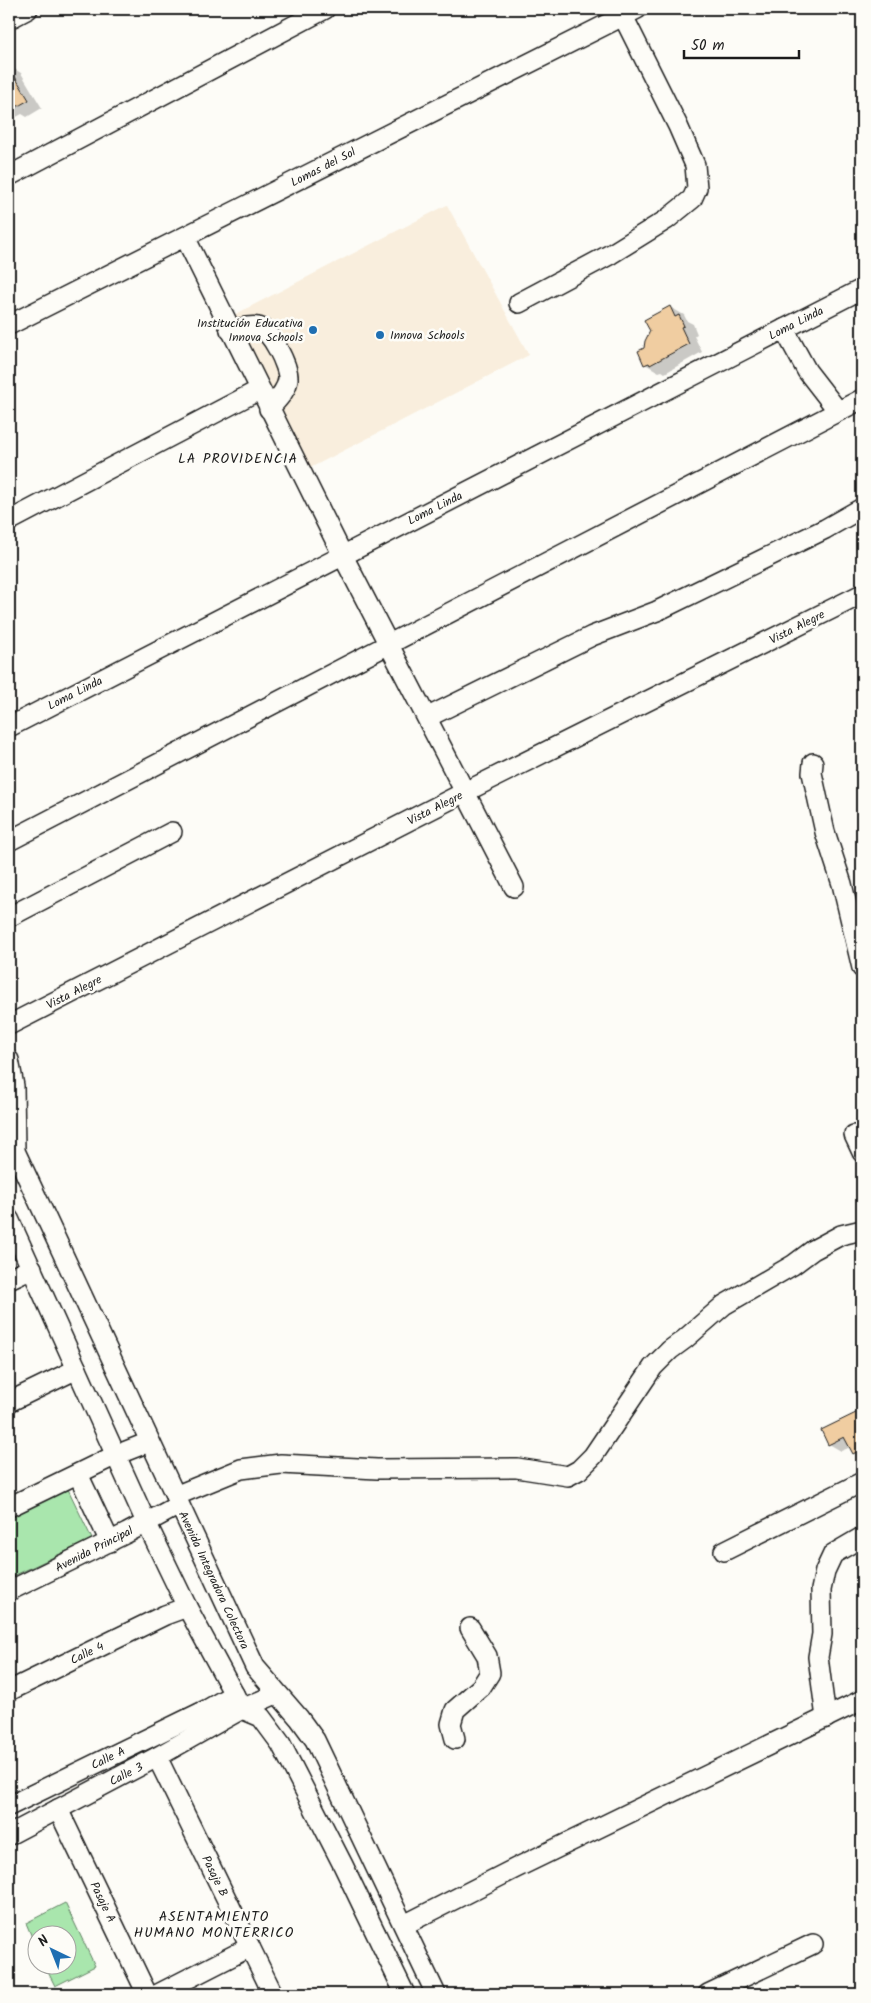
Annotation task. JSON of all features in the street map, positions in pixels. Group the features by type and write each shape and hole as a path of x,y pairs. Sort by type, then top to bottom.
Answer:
{"street":[{"path":"9,19 28,9"},
{"path":"9,176 325,9"},
{"path":"519,303 611,254 666,220 692,199 697,188 694,165 630,12"},
{"name":"Lomas del Sol","path":"9,325 630,12"},
{"path":"184,237 388,646 428,717 514,887"},
{"name":"Loma Linda","path":"9,726 862,289"},
{"path":"230,330 257,326 263,329 268,333 282,358 288,378 286,387 269,409"},
{"path":"784,329 808,371 838,411"},
{"path":"9,521 259,390"},
{"path":"9,841 862,399"},
{"path":"428,717 592,636 657,611 825,529 862,508"},
{"name":"Vista Alegre","path":"9,1025 465,792 862,594"},
{"path":"813,763 812,773 825,832 842,884 862,968"},
{"path":"9,917 172,832"},
{"name":"Avenida Integradora Colectora","path":"9,1060 14,1086 12,1153 255,1667 276,1694 299,1718 315,1740 436,1994"},
{"path":"854,1135 862,1152"},
{"path":"9,1219 146,1522 187,1607 238,1702 261,1717 281,1744 343,1865 405,1994"},
{"name":"Avenida Principal","path":"9,1590 110,1542 146,1522 176,1501 241,1469 281,1464 377,1469 517,1468 568,1476 580,1470 593,1456 653,1367 670,1350 724,1305 793,1266 813,1250 841,1236 862,1230"},
{"path":"9,1279 32,1268"},
{"path":"9,1402 77,1369"},
{"path":"9,1507 116,1455 149,1442"},
{"path":"78,1474 110,1542"},
{"path":"724,1551 862,1482"},
{"path":"826,1718 818,1664 822,1634 821,1590 825,1572 833,1554 861,1537"},
{"name":"Calle 4","path":"9,1691 165,1615 187,1607"},
{"path":"455,1739 451,1724 455,1710 481,1687 490,1673 486,1656 470,1628"},
{"path":"238,1702 276,1694"},
{"path":"404,1925 516,1868 862,1700"},
{"name":"Calle A","path":"9,1806 208,1709 238,1702"},
{"name":"Calle 3","path":"9,1835 158,1757 238,1702"},
{"name":"Pasaje B","path":"158,1757 273,1994"},
{"name":"Pasaje A","path":"58,1809 147,1994"},
{"path":"708,1994 813,1944"},
{"path":"158,1994 250,1946"}],"shaded area":[{"name":"Innova Schools","path":"447,205 529,355 310,468 232,316"}],"green space":[{"path":"67,1487 92,1539 9,1578 9,1515"},
{"path":"65,1903 76,1926 28,1926 28,1928 26,1923"},
{"path":"78,1930 95,1966 78,1974"},
{"path":"50,1976 75,1976 55,1986"}],"building":[{"path":"9,67 29,100 9,111"},
{"path":"670,306 675,317 679,315 684,326 681,327 689,344 650,365 649,363 644,365 638,351 644,348 650,331 644,320"},
{"path":"862,1410 862,1449 853,1454 844,1437 828,1445 821,1430"}],"place":[{"name":"Institución Educativa Innova Schools","path":"313,330"},
{"name":"Innova Schools","path":"380,335"}],"district":[{"name":"LA PROVIDENCIA","path":"238,458"},
{"name":"ASENTAMIENTO HUMANO MONTERRICO","path":"214,1924"}]}
